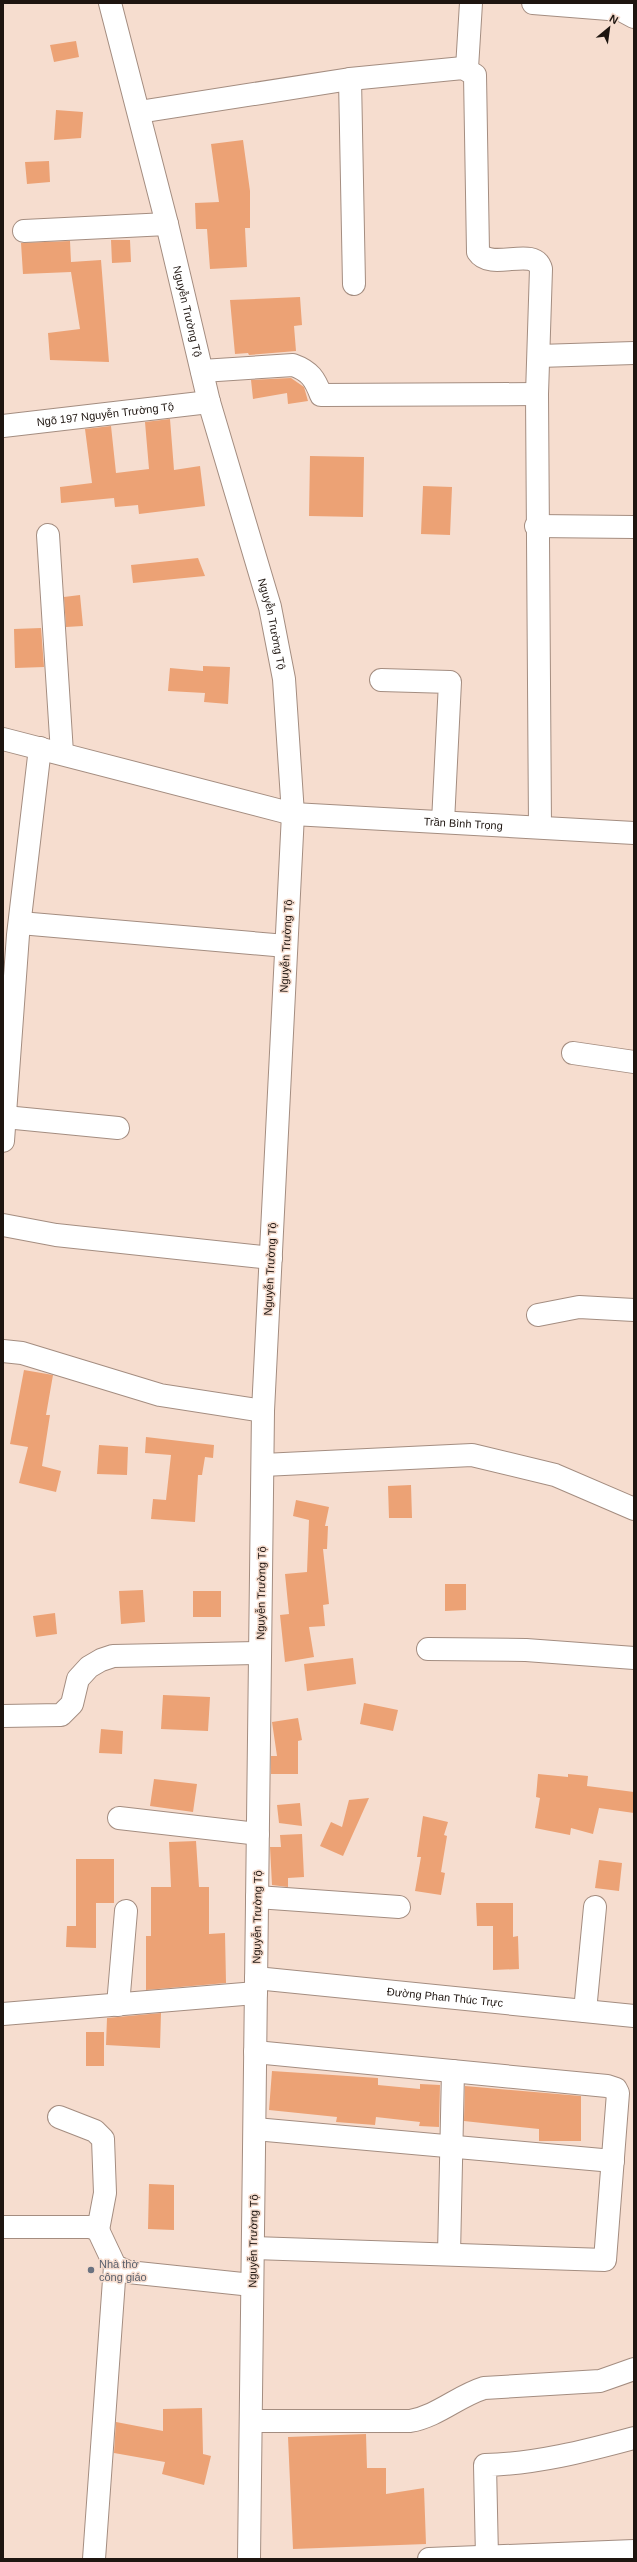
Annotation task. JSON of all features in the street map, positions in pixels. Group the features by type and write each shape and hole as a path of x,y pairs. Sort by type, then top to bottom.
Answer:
{"street":[{"name":"Nguyễn Trường Tộ","path":"110,3 167,224 209,402 270,607 284,679 293,814 264,1411 249,2559"},
{"path":"471,3 467,68 476,78 477,248 480,255 487,259 527,258 540,265 536,526 540,828"},
{"path":"533,3 621,10 634,17"},
{"path":"139,112 350,79 467,68"},
{"path":"350,79 354,284"},
{"path":"24,231 167,224"},
{"path":"539,356 634,353"},
{"path":"202,371 293,365 306,370 316,380 320,395 537,394"},
{"name":"Ngõ 197 Nguyễn Trường Tộ","path":"3,426 209,402"},
{"path":"536,526 634,527"},
{"path":"48,535 62,753"},
{"path":"381,680 450,682 443,822"},
{"name":"Trần Bình Trọng","path":"3,739 62,753 293,814 634,832"},
{"path":"3,1141 14,930 40,748"},
{"path":"14,930 286,946"},
{"path":"573,1053 634,1062"},
{"path":"5,1117 118,1128"},
{"path":"3,1225 56,1235 271,1258"},
{"path":"538,1315 579,1307 634,1310"},
{"path":"3,1351 22,1353 160,1395 264,1411"},
{"path":"263,1465 472,1455 555,1475 634,1509"},
{"path":"428,1649 526,1650 634,1658"},
{"path":"3,1716 61,1715 72,1704 78,1679 89,1667 113,1656 260,1653"},
{"path":"119,1818 258,1834"},
{"path":"257,1897 399,1907"},
{"path":"585,2011 595,1908"},
{"path":"118,2005 126,1911"},
{"name":"Đường Phan Thúc Trực","path":"3,2014 118,2005 256,1986 634,2016"},
{"path":"253,2248 605,2260 618,2093 612,2087 255,2052"},
{"path":"449,2254 450,2146 453,2071"},
{"path":"59,2117 95,2131 103,2139 105,2193 98,2230 115,2266 94,2559"},
{"path":"254,2129 613,2161"},
{"path":"3,2226 82,2226 98,2230"},
{"path":"115,2266 136,2274 252,2285"},
{"path":"250,2421 410,2421 424,2419 470,2392 484,2388 600,2381 634,2369"},
{"path":"487,2557 485,2465 501,2464 591,2450 634,2438"},
{"path":"428,2559 634,2552"}],"building":[{"path":"76,41 79,57 54,62 50,45"},
{"path":"56,110 83,112 81,138 54,140"},
{"path":"243,140 250,191 250,228 245,228 247,267 210,269 207,229 196,229 195,203 219,202 211,144"},
{"path":"49,161 50,182 27,184 25,162"},
{"path":"111,240 130,240 131,262 112,263"},
{"path":"70,241 71,262 101,260 109,362 50,360 48,333 80,329 71,272 23,274 21,243"},
{"path":"300,297 302,325 294,326 296,351 249,355 248,353 235,354 230,300"},
{"path":"291,378 304,387 308,401 288,404 287,393 253,399 251,380"},
{"path":"170,419 174,470 200,466 205,506 139,514 138,505 115,507 114,498 61,503 60,487 92,483 85,429 111,426 116,473 149,469 145,422"},
{"path":"310,456 364,457 363,517 309,516"},
{"path":"423,486 452,487 450,535 421,534"},
{"path":"198,558 205,576 133,583 131,565"},
{"path":"80,595 83,626 66,627 64,597"},
{"path":"41,628 44,667 15,668 14,629"},
{"path":"203,666 230,667 228,704 204,702 205,693 168,691 170,668 203,671"},
{"path":"24,1370 53,1375 46,1415 50,1415 42,1466 61,1471 56,1492 19,1483 28,1447 10,1444"},
{"path":"146,1437 214,1445 213,1458 205,1457 202,1475 198,1475 195,1522 151,1519 153,1499 166,1500 171,1455 145,1453"},
{"path":"99,1445 128,1447 127,1475 97,1474"},
{"path":"411,1485 412,1518 389,1518 388,1486"},
{"path":"296,1500 329,1507 325,1526 328,1526 327,1549 323,1549 329,1604 323,1605 325,1626 309,1627 314,1657 285,1662 280,1615 289,1614 285,1574 307,1572 309,1520 293,1516"},
{"path":"445,1584 466,1584 466,1610 445,1611"},
{"path":"143,1590 145,1622 121,1624 119,1591"},
{"path":"193,1591 221,1591 221,1617 193,1617"},
{"path":"55,1613 57,1634 36,1637 33,1616"},
{"path":"353,1658 356,1684 307,1691 304,1664"},
{"path":"163,1695 210,1697 208,1731 161,1729"},
{"path":"364,1703 398,1710 393,1731 360,1724"},
{"path":"298,1718 302,1740 298,1741 298,1774 271,1774 271,1756 277,1756 272,1722"},
{"path":"101,1729 123,1731 122,1754 99,1753"},
{"path":"538,1774 568,1777 568,1774 588,1776 587,1786 634,1792 634,1813 599,1808 593,1834 571,1828 570,1835 535,1828 540,1798 536,1797"},
{"path":"154,1779 197,1784 193,1812 150,1806"},
{"path":"369,1798 343,1856 320,1846 331,1822 342,1827 349,1800"},
{"path":"300,1803 302,1826 279,1823 277,1805"},
{"path":"423,1816 448,1822 444,1835 447,1836 441,1872 445,1873 441,1895 415,1891 421,1857 417,1857"},
{"path":"302,1834 304,1877 288,1878 288,1887 272,1885 270,1847 281,1847 280,1835"},
{"path":"196,1841 199,1887 209,1887 209,1934 225,1933 226,1983 146,1990 146,1936 151,1936 151,1887 171,1887 169,1842"},
{"path":"76,1859 114,1859 114,1903 96,1903 96,1948 66,1947 67,1926 76,1926"},
{"path":"599,1860 622,1863 619,1891 595,1888"},
{"path":"476,1903 513,1903 513,1937 518,1936 519,1969 493,1970 493,1926 477,1926"},
{"path":"161,2013 160,2048 106,2045 107,2018"},
{"path":"86,2032 104,2032 104,2066 86,2066"},
{"path":"272,2071 378,2078 378,2085 420,2089 420,2084 440,2085 439,2127 419,2126 420,2122 376,2117 375,2125 336,2122 337,2117 269,2110"},
{"path":"465,2086 581,2096 581,2141 539,2141 539,2129 464,2121"},
{"path":"149,2184 174,2185 174,2230 148,2229"},
{"path":"202,2408 203,2454 211,2456 204,2485 162,2474 165,2462 114,2453 116,2422 163,2431 163,2409"},
{"path":"366,2434 367,2468 386,2468 386,2494 424,2488 426,2544 293,2549 288,2437"}],"place":[{"name":"Nhà thờ công giáo","path":"91,2270"}]}
